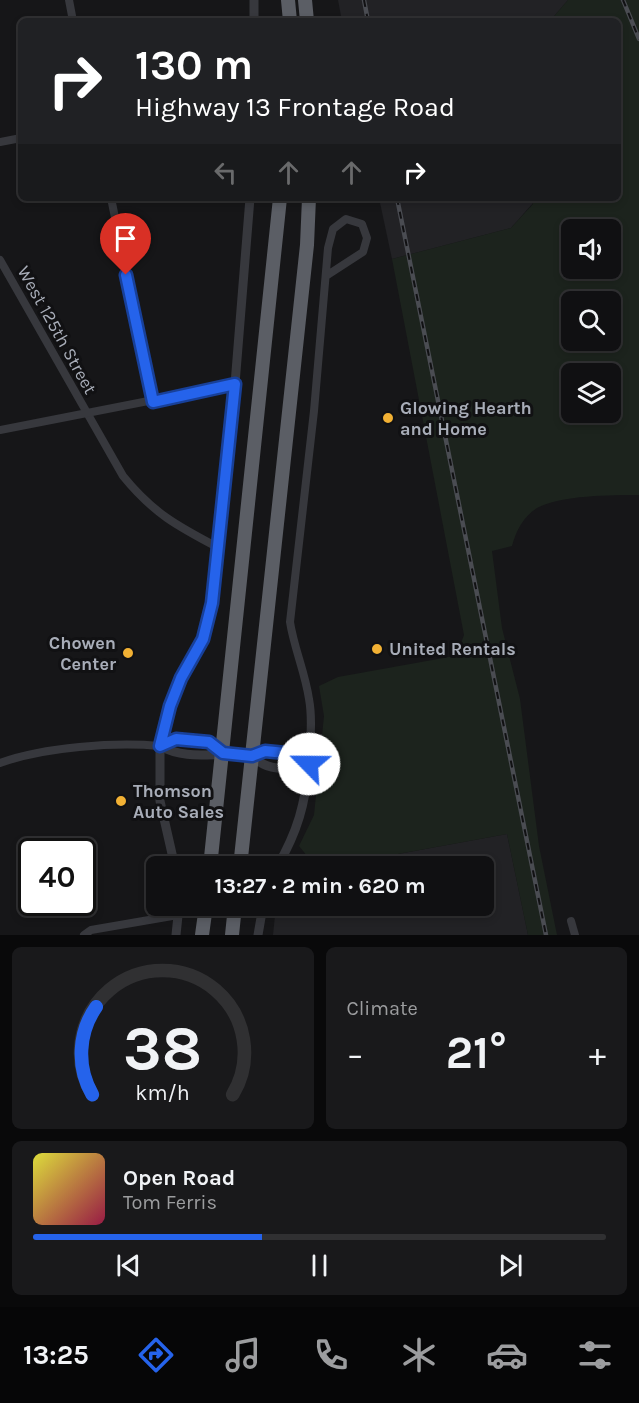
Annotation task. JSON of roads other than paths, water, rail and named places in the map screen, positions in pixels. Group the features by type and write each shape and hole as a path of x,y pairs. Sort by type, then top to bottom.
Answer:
{"highway":[{"path":"288,0 290,18"},
{"path":"305,0 307,18"},
{"path":"211,856 280,201"},
{"path":"241,856 306,257 309,201"},
{"path":"202,935 205,916"},
{"path":"232,935 234,916"}],"street":[{"path":"69,0 72,18"},
{"path":"254,0 254,18"},
{"path":"0,142 18,139"},
{"path":"112,201 153,402"},
{"path":"172,856 160,801 160,746 170,706 181,678 203,639 212,603 235,384 250,201"},
{"path":"283,856 305,804 309,764 312,718 309,695 293,644 290,622 326,276 333,229 346,219 362,225 368,238 363,252 326,276"},
{"name":"West 125th Street","path":"0,260 123,476 144,501 172,524 219,548"},
{"path":"0,430 153,402 235,384"},
{"path":"0,763 90,746 160,746 176,739 209,742 223,753"},
{"path":"160,746 175,754 208,757 223,753 252,756 265,751 296,754 309,764"},
{"path":"252,756 265,766 295,769 309,764"},
{"path":"84,935 92,930 155,916"},
{"path":"176,935 178,916"},
{"path":"258,935 261,916"},
{"path":"571,921 575,935"}],"railway":[{"path":"364,0 367,18"},
{"path":"623,0 639,39"},
{"path":"398,201 546,935"}],"place":[{"name":"Glowing Hearth and Home","path":"388,418"},
{"name":"United Rentals","path":"377,649"},
{"name":"Chowen Center","path":"128,653"},
{"name":"Thomson Auto Sales","path":"121,801"}]}
